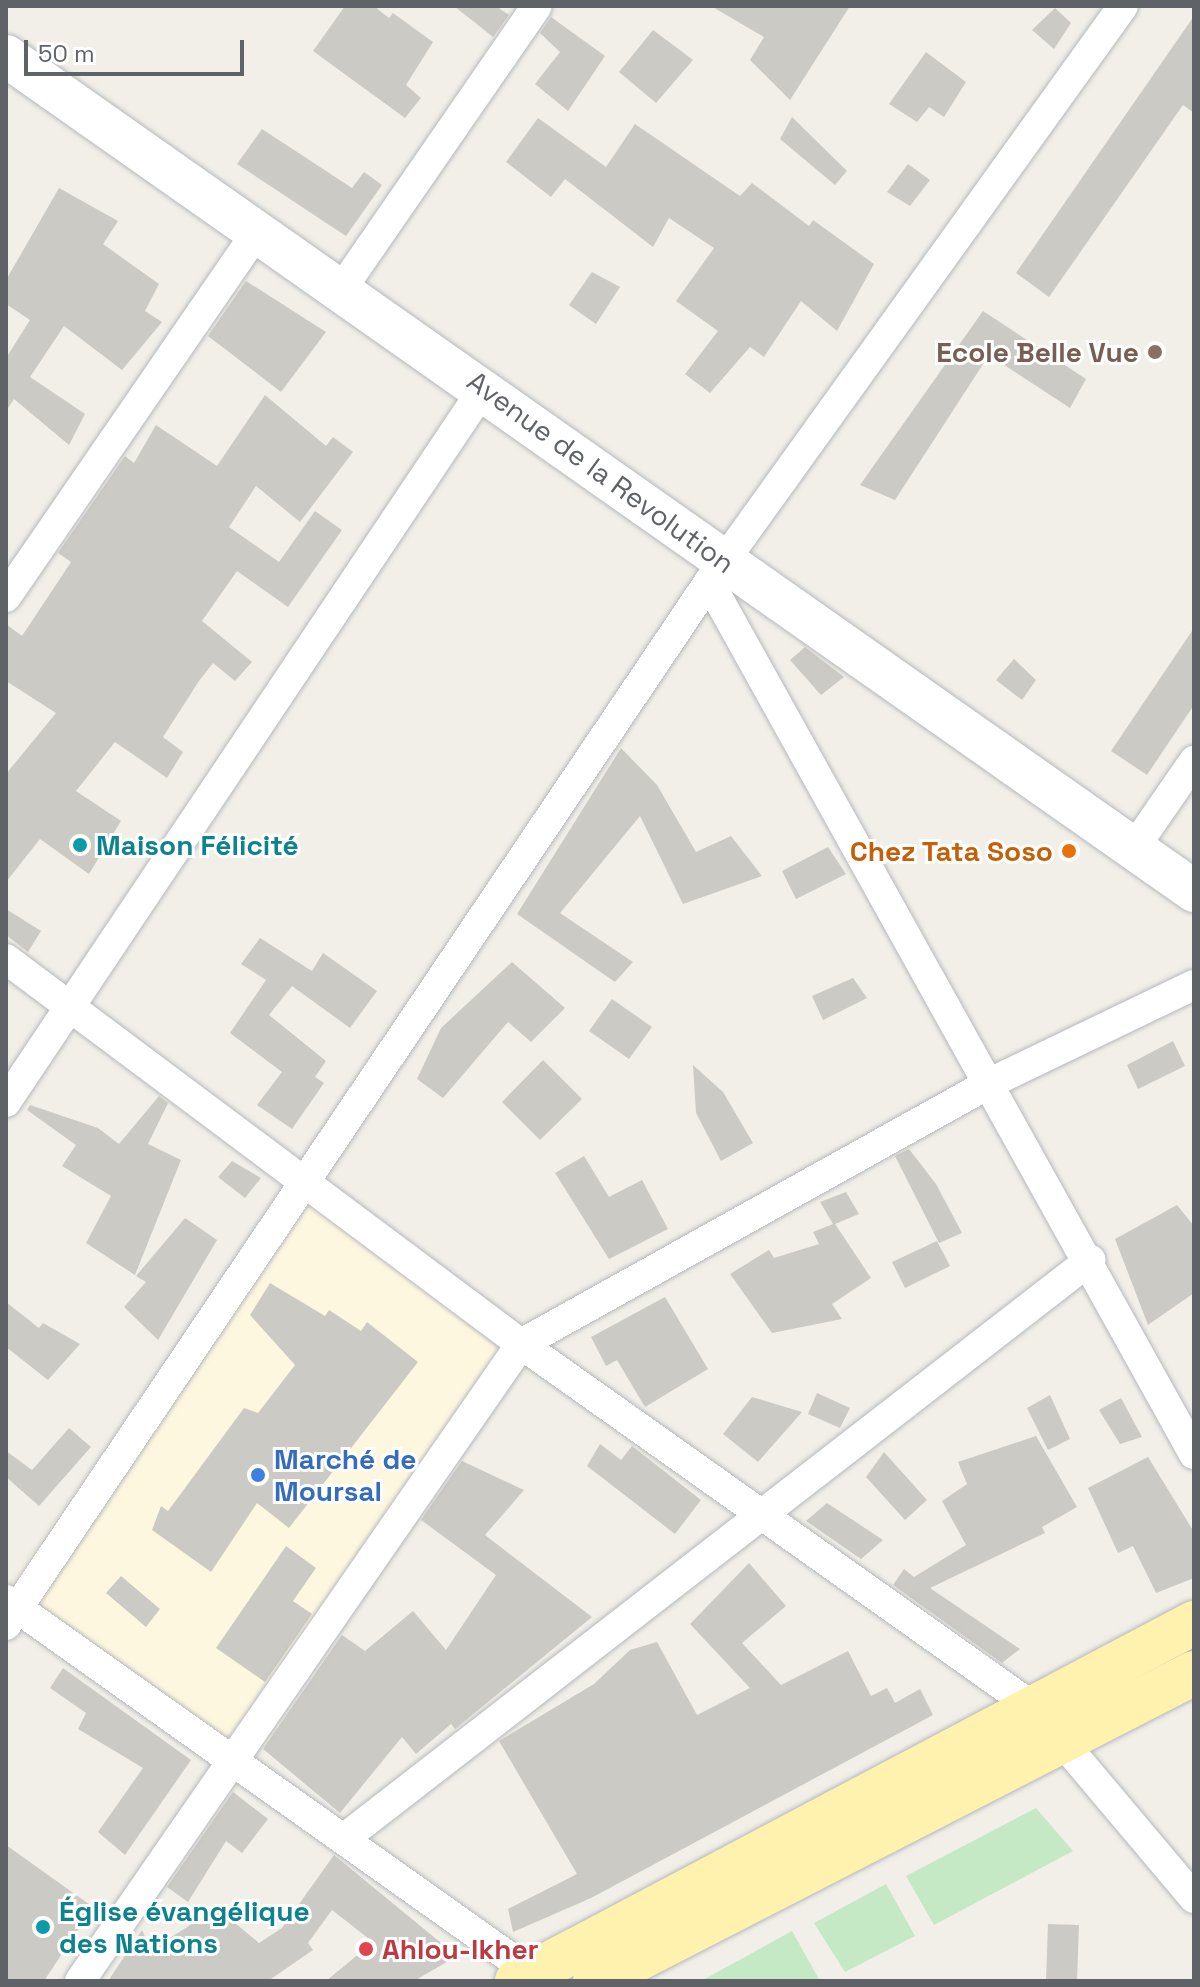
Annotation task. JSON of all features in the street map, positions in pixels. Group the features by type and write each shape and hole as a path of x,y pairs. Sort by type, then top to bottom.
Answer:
{"main road":[{"path":"532,1978 1194,1623"},
{"path":"595,1981 1194,1673"}],"street":[{"path":"343,287 537,6"},
{"path":"532,1978 346,1837 230,1756 10,1611 716,572 1123,6"},
{"name":"Avenue de la Revolution","path":"11,69 260,228 484,388 716,572 1134,848 1194,891"},
{"path":"6,597 260,228"},
{"path":"6,1102 484,388"},
{"path":"716,572 990,1083 1194,1454"},
{"path":"1134,848 1194,761"},
{"path":"6,959 303,1177 521,1344 1033,1707 1194,1898"},
{"path":"80,1981 230,1756 521,1344 990,1083 1194,985"},
{"path":"346,1837 1090,1260"}],"shaded area":[{"name":"Marché de Moursal","path":"290,1183 510,1358 231,1760 6,1591"}],"green space":[{"path":"1036,1808 1073,1851 934,1925 906,1876"},
{"path":"886,1884 915,1936 845,1972 814,1923"},
{"path":"792,1931 820,1981 701,1981"}],"building":[{"path":"345,6 374,6 389,18 393,13 433,42 406,85 421,98 405,118 313,51"},
{"path":"454,6 496,6 509,15 493,37"},
{"path":"711,6 850,6 790,100 750,60 764,37"},
{"path":"1055,8 1071,23 1054,49 1032,30"},
{"path":"1194,16 1194,113 1183,105 1049,297 1016,273"},
{"path":"551,17 605,56 568,111 535,84 560,52 540,33"},
{"path":"653,30 693,60 656,103 619,72"},
{"path":"926,52 966,82 944,117 929,107 917,122 889,104"},
{"path":"792,117 847,171 835,185 780,139"},
{"path":"538,118 606,167 635,124 740,196 752,183 809,226 813,220 874,264 837,331 801,301 764,357 750,347 710,393 685,374 718,331 676,301 714,248 669,218 653,247 565,179 551,197 506,162"},
{"path":"262,129 352,188 364,172 382,185 346,236 237,164"},
{"path":"908,164 930,180 910,206 887,192"},
{"path":"59,188 118,221 103,244 159,284 145,311 162,322 122,370 64,326 30,377 85,414 69,445 14,399 6,411 6,358 30,320 6,304 6,280"},
{"path":"592,272 620,287 596,324 569,305"},
{"path":"246,281 326,332 281,392 208,336"},
{"path":"983,311 1086,379 1070,408 989,355 895,500 860,485"},
{"path":"265,395 326,446 333,437 353,452 300,522 256,486 229,527 279,562 315,511 342,530 288,607 237,571 202,621 252,662 235,681 213,663 199,681 163,737 183,752 167,778 115,742 76,791 121,821 89,874 40,839 6,882 6,774 56,713 6,681 6,624 22,636 71,562 58,553 125,456 134,463 156,425 217,466"},
{"path":"1194,628 1194,705 1147,775 1111,751"},
{"path":"805,647 844,677 821,695 790,660"},
{"path":"1014,659 1036,680 1022,700 996,680"},
{"path":"621,748 657,785 696,852 731,836 762,876 683,904 640,816 560,913 633,962 615,982 517,914"},
{"path":"828,847 846,874 796,899 782,871"},
{"path":"6,909 41,931 28,952 6,935"},
{"path":"260,938 312,971 323,953 377,991 350,1028 292,986 269,1015 326,1061 315,1077 324,1083 292,1129 257,1105 282,1072 230,1033 266,980 241,964"},
{"path":"512,962 565,1008 531,1042 508,1022 443,1098 417,1079 441,1028"},
{"path":"853,978 867,998 823,1020 812,996"},
{"path":"612,999 652,1027 629,1059 589,1031"},
{"path":"1173,1041 1185,1066 1138,1089 1127,1065"},
{"path":"543,1060 582,1099 540,1140 502,1102"},
{"path":"693,1065 723,1092 753,1143 721,1161 696,1113"},
{"path":"159,1096 168,1103 148,1144 181,1160 135,1275 86,1243 111,1196 62,1166 76,1145 27,1110 30,1105 98,1128 119,1144"},
{"path":"909,1149 936,1184 962,1233 939,1243 895,1156"},
{"path":"584,1156 609,1197 642,1180 668,1229 609,1259 555,1173"},
{"path":"232,1161 261,1178 245,1198 218,1177"},
{"path":"846,1192 859,1214 835,1224 871,1278 832,1304 842,1319 772,1333 730,1274 769,1250 774,1258 819,1244 813,1232 833,1224 820,1202"},
{"path":"1177,1205 1194,1226 1194,1293 1148,1325 1115,1239"},
{"path":"185,1218 217,1240 158,1340 124,1307 146,1282 136,1276"},
{"path":"937,1241 950,1266 905,1288 892,1262"},
{"path":"270,1283 325,1316 329,1310 361,1331 367,1322 418,1362 289,1528 257,1503 211,1572 152,1530 161,1506 168,1511 244,1408 258,1413 295,1365 250,1315"},
{"path":"665,1297 708,1369 645,1407 617,1360 606,1366 591,1337"},
{"path":"6,1302 39,1328 43,1323 80,1344 48,1380 6,1347"},
{"path":"817,1393 850,1408 840,1428 808,1414"},
{"path":"1050,1395 1070,1439 1048,1450 1027,1408"},
{"path":"752,1397 802,1412 758,1462 723,1434"},
{"path":"1121,1398 1142,1437 1120,1444 1099,1410"},
{"path":"69,1428 91,1447 39,1506 6,1477 6,1451 32,1470"},
{"path":"1036,1436 1077,1507 1042,1527 1045,1533 930,1588 1020,1649 1002,1663 893,1585 904,1569 914,1577 966,1545 942,1501 967,1484 958,1462"},
{"path":"600,1444 621,1460 632,1446 701,1500 675,1534 587,1466"},
{"path":"884,1452 927,1500 905,1520 866,1477"},
{"path":"1148,1457 1194,1532 1194,1578 1156,1593 1133,1546 1118,1553 1088,1488"},
{"path":"462,1461 524,1490 485,1535 592,1617 455,1729 451,1724 416,1754 402,1737 340,1813 263,1749 342,1635 365,1651 413,1611 446,1650 496,1575 421,1520"},
{"path":"827,1503 883,1540 861,1559 806,1521"},
{"path":"286,1546 316,1568 293,1601 312,1614 265,1682 216,1648"},
{"path":"749,1563 786,1606 742,1643 781,1685 848,1651 871,1696 887,1688 895,1703 920,1689 933,1715 591,1898 513,1932 508,1909 577,1874 499,1741 594,1684 630,1650 657,1642 697,1715 750,1688 690,1624"},
{"path":"121,1576 160,1609 146,1627 106,1593"},
{"path":"63,1668 191,1760 125,1855 98,1832 143,1768 78,1729 86,1713 50,1688"},
{"path":"233,1792 268,1819 242,1853 226,1841 188,1902 167,1887"},
{"name":"Église évangélique des Nations","path":"6,1845 93,1907 44,1981 6,1981"},
{"path":"334,1855 457,1956 414,1981 326,1981 373,1942 332,1910 308,1943 313,1950 268,1981 108,1981 142,1930 151,1950 217,1908 259,1943 282,1928"},
{"path":"1048,1924 1079,1925 1077,1981 1046,1981"}],"place":[{"name":"Ecole Belle Vue","path":"1155,352"},
{"name":"Maison Félicité","path":"80,845"},
{"name":"Chez Tata Soso","path":"1069,851"},
{"name":"Marché de Moursal","path":"258,1475"},
{"name":"Église évangélique des Nations","path":"43,1927"},
{"name":"Ahlou-lkher","path":"366,1949"}]}
